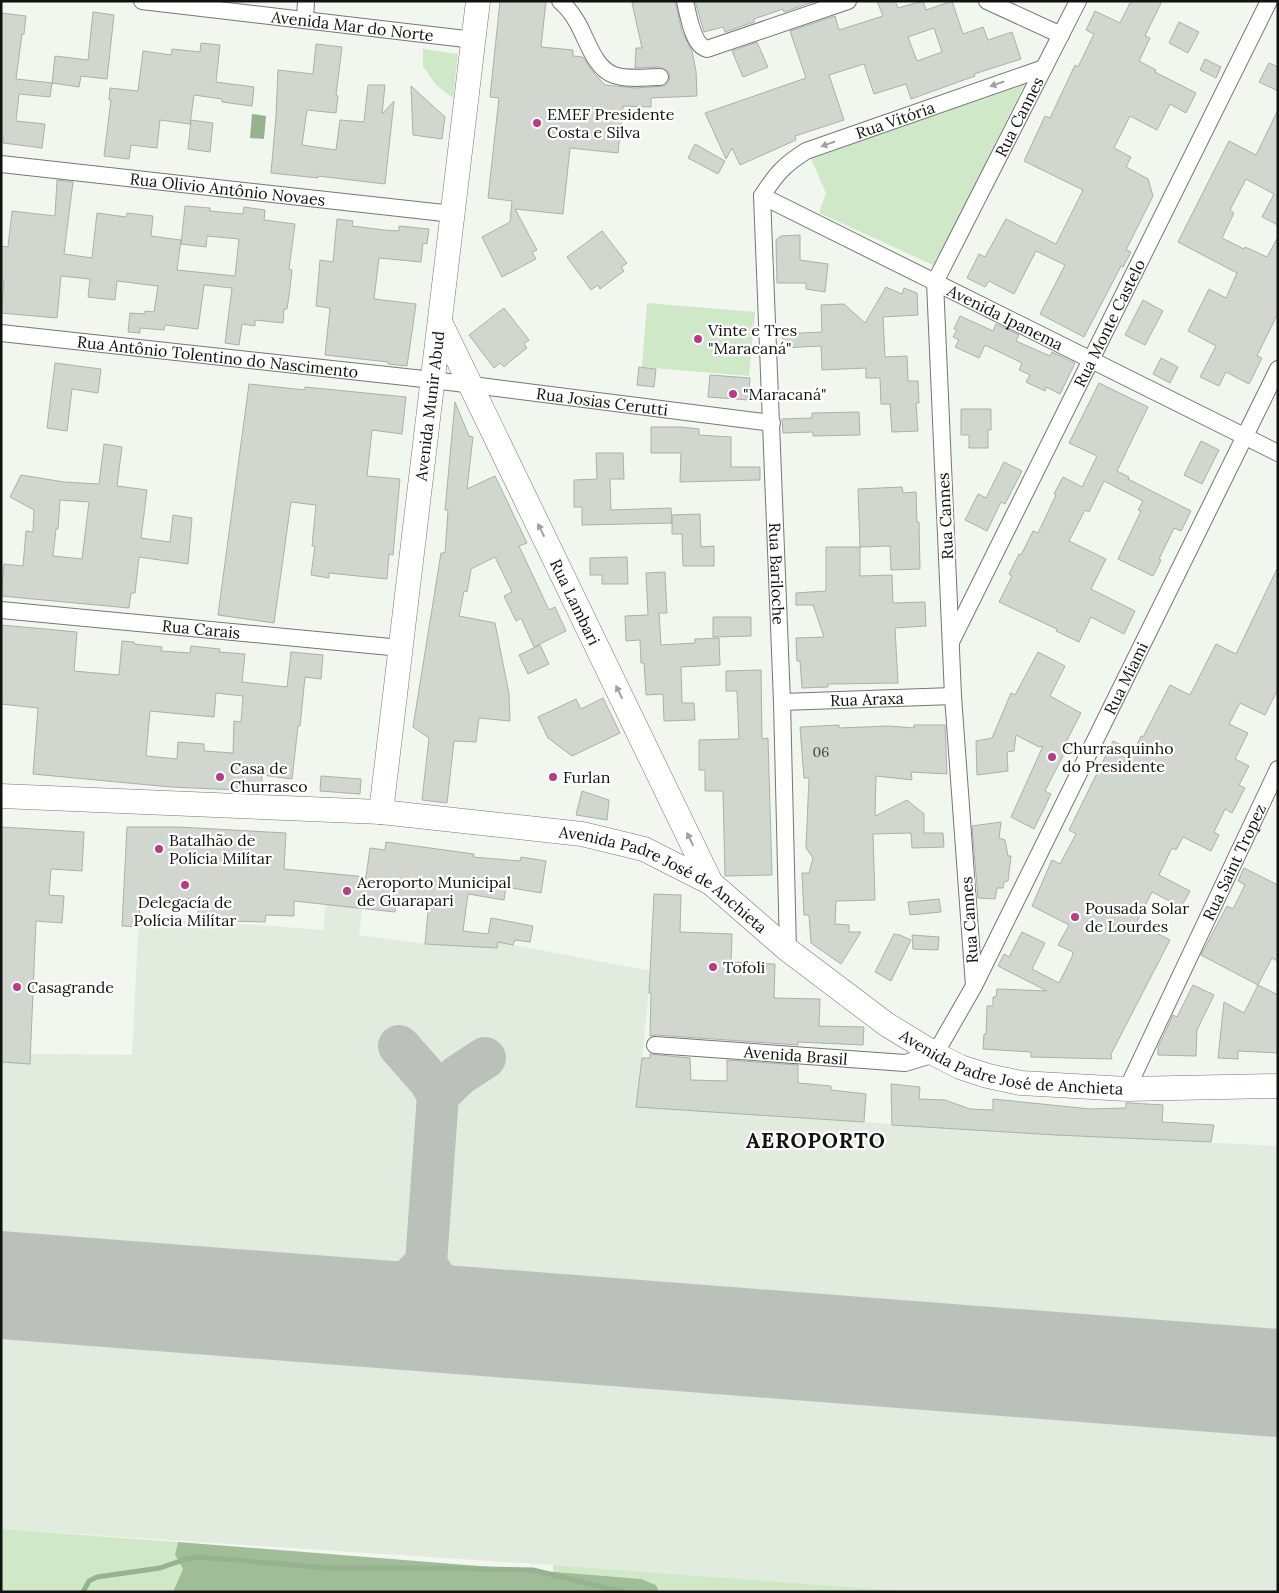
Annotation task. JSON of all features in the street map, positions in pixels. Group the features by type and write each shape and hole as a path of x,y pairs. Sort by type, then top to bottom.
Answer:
{"street":[{"name":"Avenida Mar do Norte","path":"142,1 474,40"},
{"path":"305,20 306,1"},
{"name":"Avenida Munir Abud","path":"381,812 478,1"},
{"path":"560,1 577,21 603,68 613,75 626,78 660,77"},
{"path":"684,1 696,41 702,48 707,49 848,1"},
{"path":"987,1 1061,35"},
{"name":"Rua Cannes","path":"935,1054 974,986 953,696 935,282 1078,1"},
{"name":"Rua Monte Castelo","path":"951,643 1268,1"},
{"name":"Rua Vitória","path":"762,196 775,175 789,162 806,151 1044,68"},
{"name":"Rua Olivio Antônio Novaes","path":"1,164 453,214"},
{"name":"Avenida Ipanema","path":"762,196 1278,453"},
{"name":"Rua Bariloche","path":"762,196 782,702 788,950"},
{"name":"Rua Lambari","path":"440,322 711,883"},
{"name":"Rua Antônio Tolentino do Nascimento","path":"1,333 433,380"},
{"name":"Rua Miami","path":"974,986 1278,369"},
{"name":"Rua Josias Cerutti","path":"433,380 772,423"},
{"name":"Rua Carais","path":"1,610 401,648"},
{"name":"Rua Araxa","path":"782,702 953,696"},
{"name":"Rua Saint Tropez","path":"1127,1090 1278,769"},
{"name":"Avenida Padre José de Anchieta","path":"1,796 381,812 582,834 644,849 711,883 788,950 886,1024 935,1054 969,1070 1021,1083 1127,1090 1278,1086"},
{"name":"Avenida Brasil","path":"655,1045 905,1063 935,1054"}],"shaded area":[{"path":"423,49 458,54 453,98 436,85 423,66"},
{"path":"1025,83 935,266 819,213 826,193 811,159"},
{"path":"252,114 266,116 264,139 250,138"},
{"name":"Vinte e Tres \"Maracaná\"","path":"647,303 755,312 749,376 642,367"},
{"path":"330,873 366,877 359,935 425,944 497,948 498,942 651,971 637,1107 1056,1135 1278,1146 1278,1592 917,1592 553,1565 1,1529 1,1062 30,1064 31,1054 132,1055 139,916 323,930"},
{"path":"1,1529 178,1542 175,1555 183,1569 173,1592 1,1592"},
{"path":"178,1542 641,1579 656,1585 659,1592 173,1592 183,1569 175,1555"},
{"path":"553,1565 917,1592 659,1592 656,1585 641,1579 553,1573"}],"building":[{"path":"500,1 546,1 541,47 573,50 573,56 583,57 605,85 635,88 665,86 670,76 668,71 660,67 635,68 636,48 642,48 632,3 640,1 675,1 682,32 692,51 696,71 697,96 651,98 651,107 623,106 618,153 570,148 563,214 515,209 537,250 532,252 536,259 502,277 482,237 510,222 512,201 488,198 499,98 490,97"},
{"path":"695,1 816,1 784,12 783,9 725,32 723,27 704,32"},
{"path":"877,1 895,1 898,8 923,1 926,10 952,1 963,34 983,27 988,40 1012,32 1021,59 974,74 975,76 911,99 906,84 874,94 864,64 829,75 844,120 795,136 796,140 740,165 732,148 726,159 705,113 806,78 790,31 835,16 839,30 883,16","holes":["934,28 942,52 917,61 908,37"]},
{"path":"1131,1 1162,1 1145,36 1150,38 1139,61 1156,70 1155,72 1196,93 1186,113 1170,104 1157,130 1130,116 1114,148 1131,157 1126,167 1148,179 1153,196 1126,250 1131,252 1123,267 1121,266 1084,337 1040,314 1065,265 1036,251 1014,294 989,281 985,287 967,278 979,254 985,257 1006,219 1056,244 1083,190 1024,161 1045,116 1050,118 1075,65 1078,67 1094,34 1086,30 1095,11 1120,23"},
{"path":"93,12 114,15 107,79 81,76 79,87 52,83 55,56 88,60"},
{"path":"1,13 26,16 16,79 52,83 50,97 19,94 16,121 45,124 42,148 3,143 3,137 1,137"},
{"path":"1179,22 1199,32 1188,53 1169,43"},
{"path":"757,42 768,67 743,77 732,51"},
{"path":"201,43 220,45 216,82 254,87 252,106 222,102 222,99 194,95 190,124 160,120 157,148 131,145 129,159 104,156 111,100 109,100 110,88 138,91 143,51 171,55 172,49 200,52"},
{"path":"316,44 342,47 336,95 338,96 336,113 307,110 302,145 336,150 340,120 364,122 368,85 385,85 382,114 394,101 385,184 318,176 318,178 271,173 278,70 313,74"},
{"path":"1205,59 1221,67 1216,78 1200,70"},
{"path":"1269,63 1278,67 1278,91 1259,82"},
{"path":"411,86 445,117 442,139 413,135"},
{"path":"1278,110 1278,225 1262,217 1274,194 1246,179 1230,210 1234,213 1222,238 1244,249 1245,247 1267,257 1278,237 1278,313 1257,356 1262,358 1249,384 1226,372 1219,386 1200,377 1216,346 1188,331 1209,289 1226,298 1237,273 1178,242 1229,141 1256,155"},
{"path":"191,120 213,123 210,152 188,149"},
{"path":"695,144 725,161 718,174 688,158"},
{"path":"57,180 73,182 64,254 92,258 97,213 126,217 127,213 153,216 151,236 181,240 177,270 235,276 239,239 207,236 206,247 181,244 185,206 210,208 210,211 243,214 244,207 265,210 264,220 295,224 289,269 292,270 289,296 287,309 284,309 283,323 255,320 255,326 242,324 239,345 225,343 232,288 204,285 198,329 165,325 164,330 140,328 140,333 128,332 130,313 145,314 145,311 154,312 158,286 117,281 115,300 88,297 90,279 61,276 57,318 1,313 4,281 1,281 1,246 8,247 12,211 55,216"},
{"path":"337,219 353,221 352,226 384,230 399,231 399,226 429,229 427,244 423,243 421,262 379,258 374,299 416,304 407,366 325,355 330,308 316,306 320,260 333,262"},
{"path":"602,231 627,263 621,267 624,271 600,289 598,285 591,290 567,257"},
{"path":"800,235 800,260 828,264 825,292 806,289 806,283 777,283 776,240 781,236"},
{"path":"886,287 902,294 904,288 917,293 918,315 883,317 885,357 907,356 908,381 918,381 919,403 916,403 918,431 892,432 890,404 881,404 880,378 866,378 866,368 822,370 821,346 783,348 782,334 822,332 821,305 844,304 865,323"},
{"path":"1143,300 1163,311 1145,345 1125,335"},
{"path":"504,308 529,340 524,344 527,348 504,367 500,363 494,368 469,335"},
{"path":"960,316 993,331 996,324 1019,335 1016,341 1050,356 1052,352 1075,363 1060,394 1046,387 1045,391 1026,382 1030,375 1019,370 1022,363 985,345 979,358 955,347 959,340 953,337 957,330 954,329"},
{"path":"1161,358 1178,367 1170,383 1153,374"},
{"path":"55,363 101,369 98,393 72,389 67,431 47,428"},
{"path":"639,367 656,369 654,387 637,385"},
{"path":"710,375 750,378 748,400 708,397"},
{"path":"1099,383 1148,407 1117,471 1129,477 1128,479 1191,511 1181,531 1174,528 1153,576 1118,559 1141,511 1138,510 1143,501 1104,481 1089,512 1085,510 1069,541 1106,559 1091,589 1135,611 1124,634 1091,617 1079,642 1056,631 1057,629 999,602 1012,576 1009,574 1019,554 1021,555 1033,531 1038,533 1063,477 1082,487 1097,456 1069,443"},
{"path":"249,384 305,390 305,387 406,397 402,434 372,430 367,476 400,479 393,555 389,554 387,579 329,573 329,578 311,575 315,546 312,546 316,505 291,502 274,623 218,615"},
{"path":"455,402 469,436 473,437 467,489 495,476 527,543 519,546 549,610 555,607 566,631 534,647 521,618 516,621 504,596 512,592 495,557 471,569 467,592 464,591 459,616 495,623 509,694 510,721 479,718 476,742 454,741 447,803 422,800 429,738 413,727 441,553 445,553 448,510 445,510"},
{"path":"961,409 991,409 991,430 988,430 988,448 969,448 969,435 961,435"},
{"path":"859,412 860,435 813,436 813,432 783,433 782,419 812,418 812,413"},
{"path":"651,427 699,429 699,435 731,437 731,467 760,467 760,480 680,482 681,453 651,453"},
{"path":"1201,441 1219,450 1202,484 1184,475"},
{"path":"104,444 122,447 117,486 147,490 141,538 170,542 173,515 192,518 188,564 139,557 135,593 131,593 129,608 1,596 4,564 23,566 26,531 33,532 34,510 10,497 21,475 64,482 99,484","holes":["60,500 89,502 82,559 53,556 56,529 58,529"]},
{"path":"596,453 623,453 624,479 610,479 611,510 671,508 672,523 582,525 582,507 574,507 574,480 597,479"},
{"path":"1004,462 1022,471 1005,504 1001,502 987,531 965,520 978,494 986,498"},
{"path":"902,487 903,493 916,492 920,569 891,570 890,546 860,547 858,489"},
{"path":"700,514 701,547 714,546 714,566 683,566 682,534 672,534 672,515"},
{"path":"826,547 860,547 860,576 892,575 893,603 925,602 926,626 895,628 898,683 828,684 828,687 802,688 800,661 797,661 796,638 824,637 813,605 796,605 796,593 826,591"},
{"path":"627,557 628,584 602,584 602,575 590,575 590,558"},
{"path":"1278,567 1278,689 1265,715 1240,703 1229,724 1248,733 1235,759 1249,766 1239,785 1245,788 1232,813 1225,809 1214,832 1219,835 1211,851 1183,837 1176,850 1172,848 1159,875 1190,891 1181,907 1152,892 1136,923 1170,940 1111,1054 1112,1059 1031,1057 1031,1052 983,1049 984,1034 986,1034 987,1006 993,1006 993,997 996,997 997,989 1047,991 998,966 1004,954 1009,957 1022,932 1045,943 1032,969 1059,983 1072,957 1073,952 1058,945 1069,925 1032,906 1052,860 1060,864 1076,834 1069,830 1113,741 1134,751 1170,685 1190,695 1216,644 1236,654"},
{"path":"665,572 667,613 659,613 661,645 695,643 695,639 719,638 720,665 681,667 682,703 694,703 695,720 664,721 663,694 646,695 644,663 641,663 640,640 626,641 625,616 648,615 646,573"},
{"path":"713,617 751,617 751,636 713,637"},
{"path":"1,625 77,632 74,671 119,675 122,641 162,647 161,651 190,653 191,646 220,649 219,652 245,654 242,682 287,687 291,652 323,655 321,679 305,677 292,779 262,775 262,791 170,787 33,774 38,708 1,704","holes":["216,693 243,696 241,722 234,721 233,753 204,751 204,744 178,742 177,759 146,756 150,711 214,717"]},
{"path":"540,645 549,664 528,674 519,655"},
{"path":"1038,652 1065,666 1050,696 1081,713 1066,742 1069,744 1045,791 1051,794 1034,829 1011,817 1043,746 1039,747 1016,735 1014,751 1007,752 1008,771 977,775 976,741 992,738 1011,693 1015,695"},
{"path":"761,670 762,739 768,738 772,875 725,876 723,791 705,791 705,770 699,770 699,740 739,739 737,691 726,691 726,671"},
{"path":"603,698 620,733 572,756 548,738 538,717 576,699 581,709"},
{"path":"839,725 839,728 888,726 914,728 914,725 945,725 947,774 911,772 912,780 876,776 875,816 907,800 924,814 924,833 943,833 944,847 912,848 911,833 873,834 875,900 836,901 835,924 849,925 849,932 861,932 841,964 811,943 809,915 804,915 802,873 809,873 813,858 806,848 809,778 804,778 800,727"},
{"path":"321,776 361,779 360,794 320,791"},
{"path":"582,791 609,800 607,820 576,815"},
{"path":"1001,822 999,838 1005,840 1008,856 1011,856 1008,881 1004,882 1003,888 997,888 995,899 978,898 972,826"},
{"name":"Casagrande","path":"1,827 84,832 82,871 51,869 49,895 64,896 62,923 36,921 30,1064 1,1062"},
{"path":"127,827 178,827 286,833 284,869 366,877 370,848 385,850 386,842 474,854 473,857 520,861 521,857 546,861 541,893 506,887 504,900 468,894 463,931 488,934 491,918 533,926 530,942 515,940 513,945 498,942 497,948 425,944 429,901 396,896 395,912 294,901 294,916 266,915 265,922 230,921 230,923 198,921 199,899 172,898 173,905 140,905 139,927 122,926"},
{"path":"1244,868 1278,885 1278,961 1272,958 1258,985 1201,955 1227,906 1233,909 1245,885 1238,881"},
{"name":"Tofoli","path":"654,894 681,895 680,932 732,934 731,962 775,964 774,998 820,999 819,1026 864,1027 863,1045 798,1042 798,1045 650,1036 651,993 649,993"},
{"path":"939,899 941,912 910,915 908,902"},
{"path":"894,934 911,940 891,981 875,972"},
{"path":"912,935 939,937 938,950 913,949"},
{"path":"1193,985 1214,995 1197,1030 1196,1056 1158,1055 1158,1047 1173,1015 1177,1017"},
{"path":"1258,985 1278,995 1278,1053 1238,1051 1238,1059 1218,1058 1224,1002 1244,1013"},
{"path":"650,1054 690,1058 691,1080 727,1081 727,1060 798,1065 798,1083 831,1086 831,1090 866,1094 864,1122 636,1107 642,1058 650,1058"},
{"path":"891,1084 920,1087 919,1099 945,1100 970,1109 993,1110 993,1099 1090,1109 1126,1108 1126,1103 1163,1105 1162,1122 1214,1125 1211,1142 892,1125"}],"waterway":[{"path":"83,1592 89,1581 97,1577 160,1568 186,1559 199,1557 328,1568 533,1570 623,1592"}],"taxiway":[{"path":"331,1310 361,1305 384,1297 404,1284 426,1263 438,1095 429,1080 399,1046"},
{"path":"438,1095 459,1075 485,1058"},
{"path":"426,1263 439,1284 456,1300 483,1315 512,1324"}],"runway":[{"path":"1,1285 1278,1383"}],"place":[{"name":"EMEF Presidente Costa e Silva","path":"537,123"},
{"name":"Vinte e Tres \"Maracaná\"","path":"698,339"},
{"name":"\"Maracaná\"","path":"733,394"},
{"name":"Churrasquinho do Presidente","path":"1052,757"},
{"name":"Casa de Churrasco","path":"220,777"},
{"name":"Furlan","path":"553,777"},
{"name":"Batalhão de Polícia Milítar","path":"159,849"},
{"name":"Delegacía de Polícia Milítar","path":"185,885"},
{"name":"Aeroporto Municipal de Guarapari","path":"347,891"},
{"name":"Pousada Solar de Lourdes","path":"1075,917"},
{"name":"Tofoli","path":"713,967"},
{"name":"Casagrande","path":"17,987"}],"district":[{"name":"AEROPORTO","path":"816,1140"}]}
